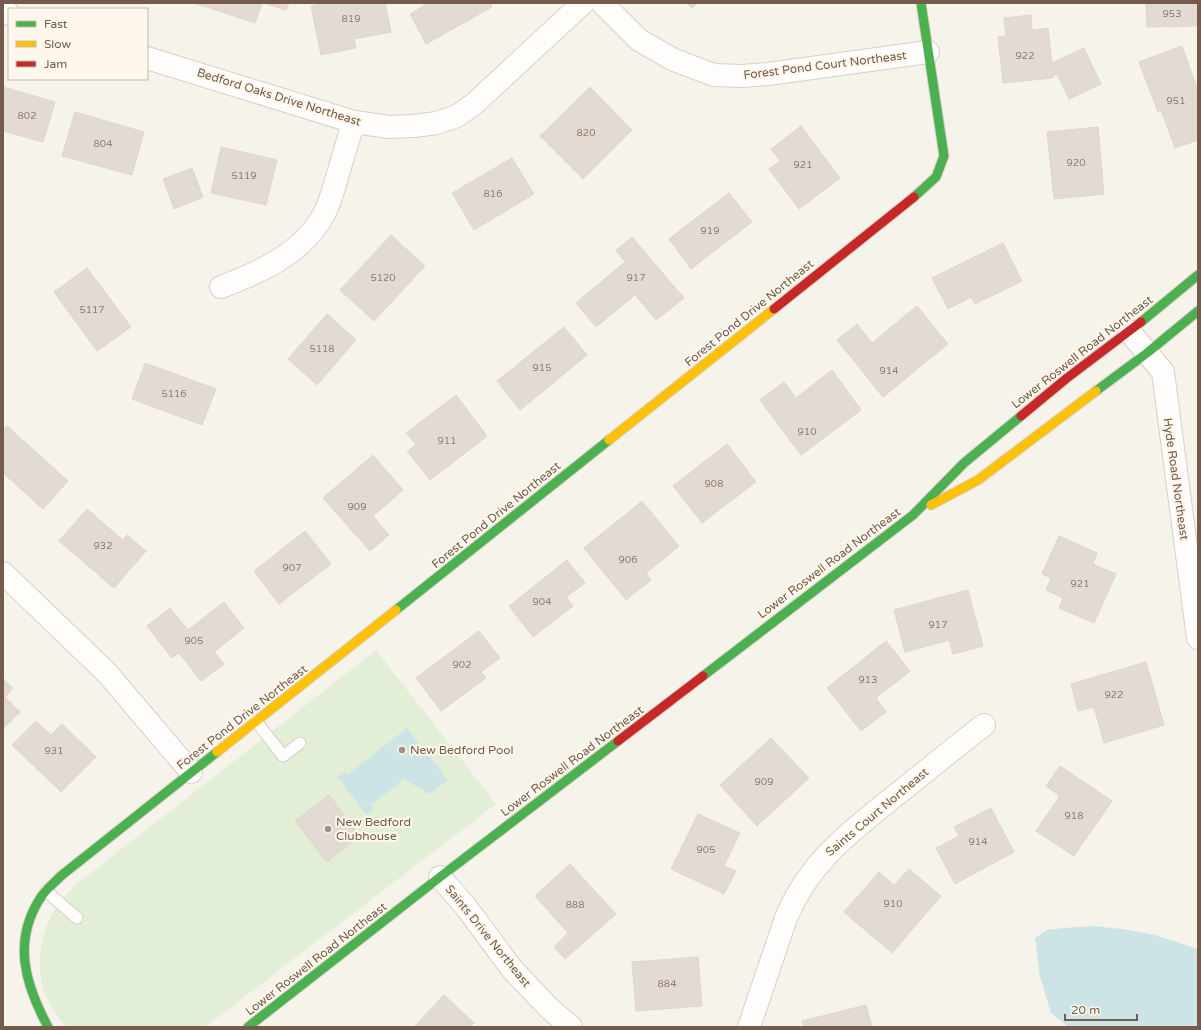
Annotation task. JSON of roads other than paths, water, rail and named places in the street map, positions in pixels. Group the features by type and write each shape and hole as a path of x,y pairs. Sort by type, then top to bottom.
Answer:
{"street":[{"name":"Bedford Oaks Drive Northeast","path":"148,58 354,122 390,127 414,126 437,123 457,116 474,104 583,3"},
{"name":"Forest Pond Court Northeast","path":"602,3 639,40 674,60 714,74 742,76 768,74 928,52"},
{"name":"Forest Pond Drive Northeast","path":"48,1027 31,995 24,964 24,948 34,909 46,891 62,875 922,191 936,177 944,156 921,3"},
{"path":"221,287 244,278 292,251 314,229 325,212 354,122"},
{"name":"Lower Roswell Road Northeast","path":"248,1027 440,877 912,515 964,463 1067,378 1130,331 1198,275"},
{"name":"Lower Roswell Road Northeast","path":"912,515 978,480 1147,353 1198,311"},
{"name":"Hyde Road Northeast","path":"1130,331 1162,372 1198,638"},
{"path":"3,573 106,673 191,772"},
{"name":"Saints Court Northeast","path":"749,1027 792,901 813,870 844,837 984,725"},
{"name":"Saints Drive Northeast","path":"440,877 460,899 512,969 549,1008 571,1027"}],"lane":[{"path":"256,721 283,756 300,743"},
{"path":"46,891 77,918"}],"water":[{"name":"New Bedford Pool","path":"407,728 448,780 429,794 404,779 371,805 374,809 367,815 337,777 344,772 347,775"},
{"path":"1093,926 1155,935 1198,949 1198,1027 1068,1027 1051,1013 1040,977 1035,938 1047,930"}],"place":[{"name":"New Bedford Pool","path":"402,750"},
{"name":"New Bedford Clubhouse","path":"328,829"}]}
